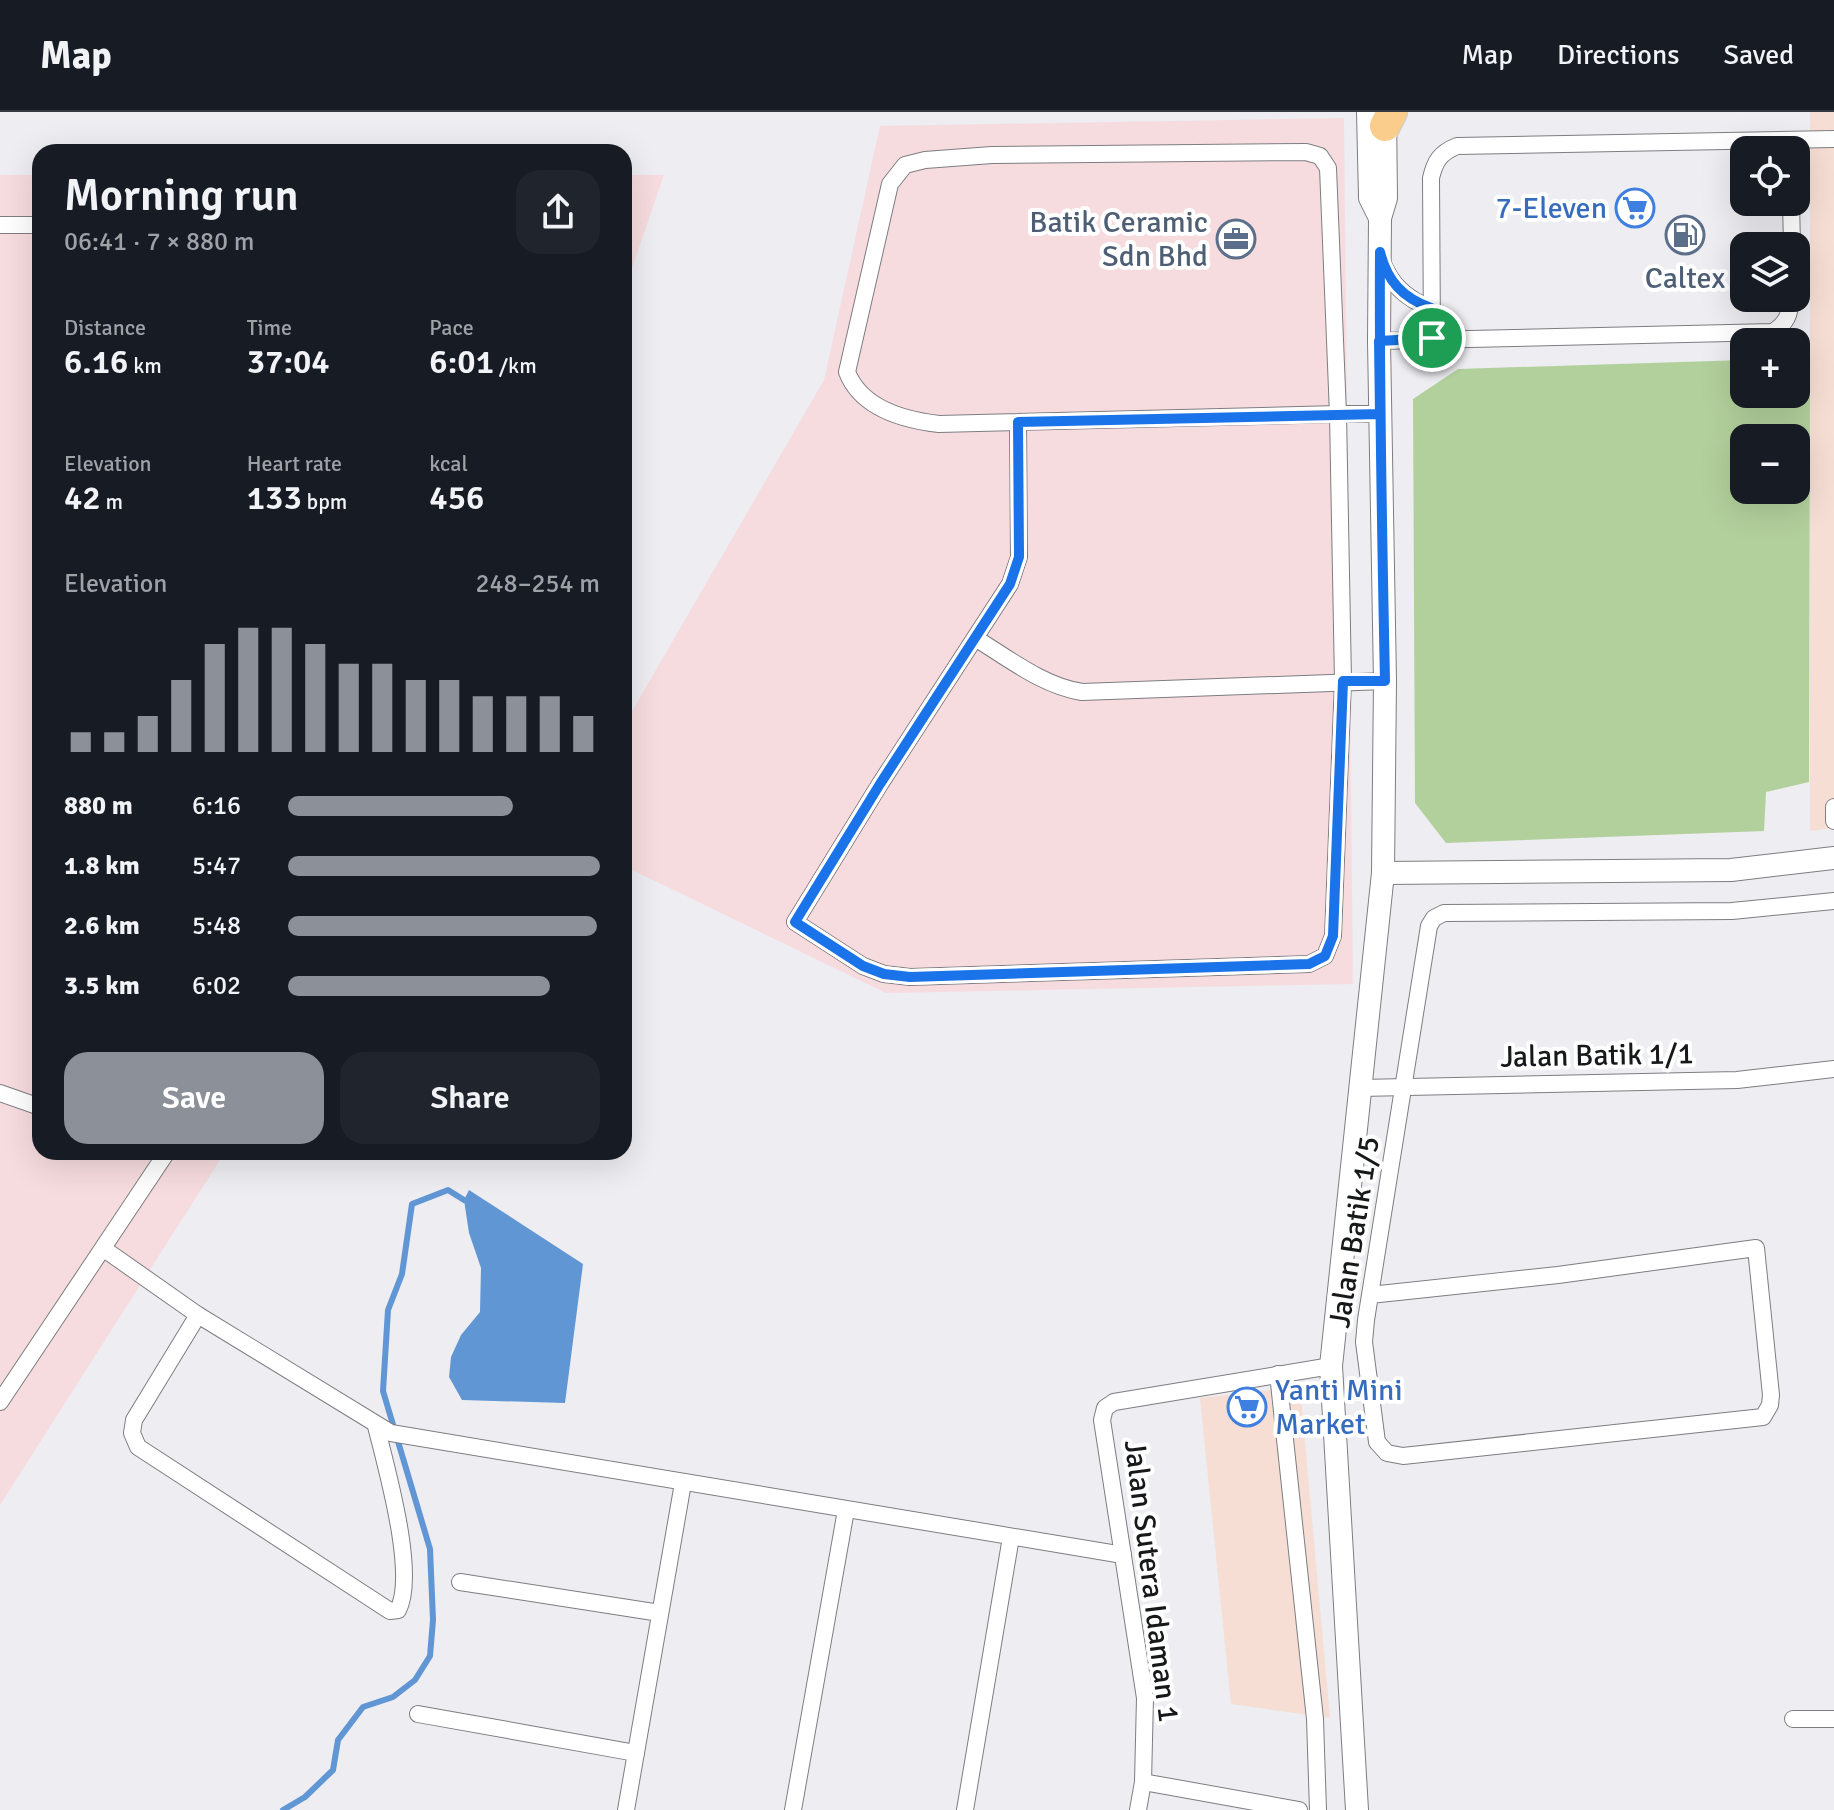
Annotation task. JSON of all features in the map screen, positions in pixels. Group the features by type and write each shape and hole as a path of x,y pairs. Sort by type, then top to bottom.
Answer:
{"street":[{"path":"1357,1810 1331,1366 1383,873 1385,681 1379,341 1380,218 1386,198 1382,116"},
{"path":"1810,142 1834,139"},
{"path":"1432,338 1431,178 1442,152 1457,146 1730,145"},
{"path":"1018,422 1019,557 1010,584 795,922 863,966 884,974 910,977 1309,964 1325,956 1333,936 1343,681 1338,414 1328,168 1320,156 1306,152 992,155 925,160 905,165 890,184 848,359 848,376 862,396 913,421 939,424 1018,422 1338,414 1380,414"},
{"path":"0,225 32,225"},
{"path":"1380,252 1383,266 1399,290 1431,308"},
{"path":"1379,341 1773,332 1783,325 1790,312"},
{"path":"975,638 1049,683 1065,690 1082,692 1385,681"},
{"path":"1834,807 1834,821"},
{"path":"1383,873 1731,870 1834,858"},
{"name":"Jalan Batik 1/5","path":"1370,1295 1558,1275 1756,1248 1771,1395 1770,1405 1763,1417 1403,1456 1387,1453 1377,1442 1364,1342 1370,1295 1429,926 1434,918 1444,913 1732,911 1834,901"},
{"name":"Jalan Batik 1/1","path":"1360,1088 1737,1080 1834,1069"},
{"path":"0,1093 32,1104"},
{"path":"0,1402 162,1160"},
{"path":"104,1249 198,1315 391,1432 1123,1555"},
{"path":"198,1315 134,1420 132,1433 138,1447 390,1611 398,1610 403,1601 403,1541 391,1432"},
{"path":"1318,1810 1315,1719 1278,1374 1331,1366"},
{"name":"Jalan Sutera Idaman 1","path":"1138,1810 1143,1782 1145,1698 1102,1420 1105,1408 1114,1402 1278,1374"},
{"path":"626,1810 683,1483"},
{"path":"793,1810 846,1510"},
{"path":"965,1810 1011,1537"},
{"path":"460,1582 660,1613"},
{"path":"418,1714 636,1753"},
{"path":"1793,1719 1834,1719"},
{"path":"1143,1782 1299,1810"}],"shaded area":[{"path":"1810,112 1834,112 1834,828 1810,831 1810,216"},
{"path":"1344,118 1353,984 886,993 632,870 632,711 824,380 880,126"},
{"path":"0,175 32,175 32,1160 220,1160 0,1505"},
{"path":"632,175 664,175 632,268"},
{"path":"1300,1387 1330,1718 1231,1704 1200,1398"}],"green space":[{"path":"1730,360 1730,408 1810,408 1810,424 1730,424 1730,504 1810,504 1809,782 1766,792 1764,831 1446,843 1415,803 1413,399 1458,369"}],"water":[{"path":"469,1190 583,1264 565,1403 462,1400 449,1377 451,1357 461,1335 480,1312 481,1268 469,1233 464,1200"}],"waterway":[{"path":"283,1810 305,1797 333,1770 338,1740 363,1707 393,1697 415,1680 430,1656 433,1620 430,1549 383,1391 388,1310 402,1274 412,1204 448,1190 464,1200"}],"place":[{"name":"7-Eleven","path":"1635,208"},
{"name":"Caltex","path":"1685,235"},
{"name":"Batik Ceramic Sdn Bhd","path":"1236,239"},
{"name":"Yanti Mini Market","path":"1247,1407"}],"route":[{"path":"1432,338 1379,341 1380,414 1018,422 1019,557 1010,584 795,922 863,966 884,974 910,977 1309,964 1325,956 1333,936 1343,681 1385,681 1379,341 1380,252 1383,266 1399,290 1431,308 1432,338"}]}
